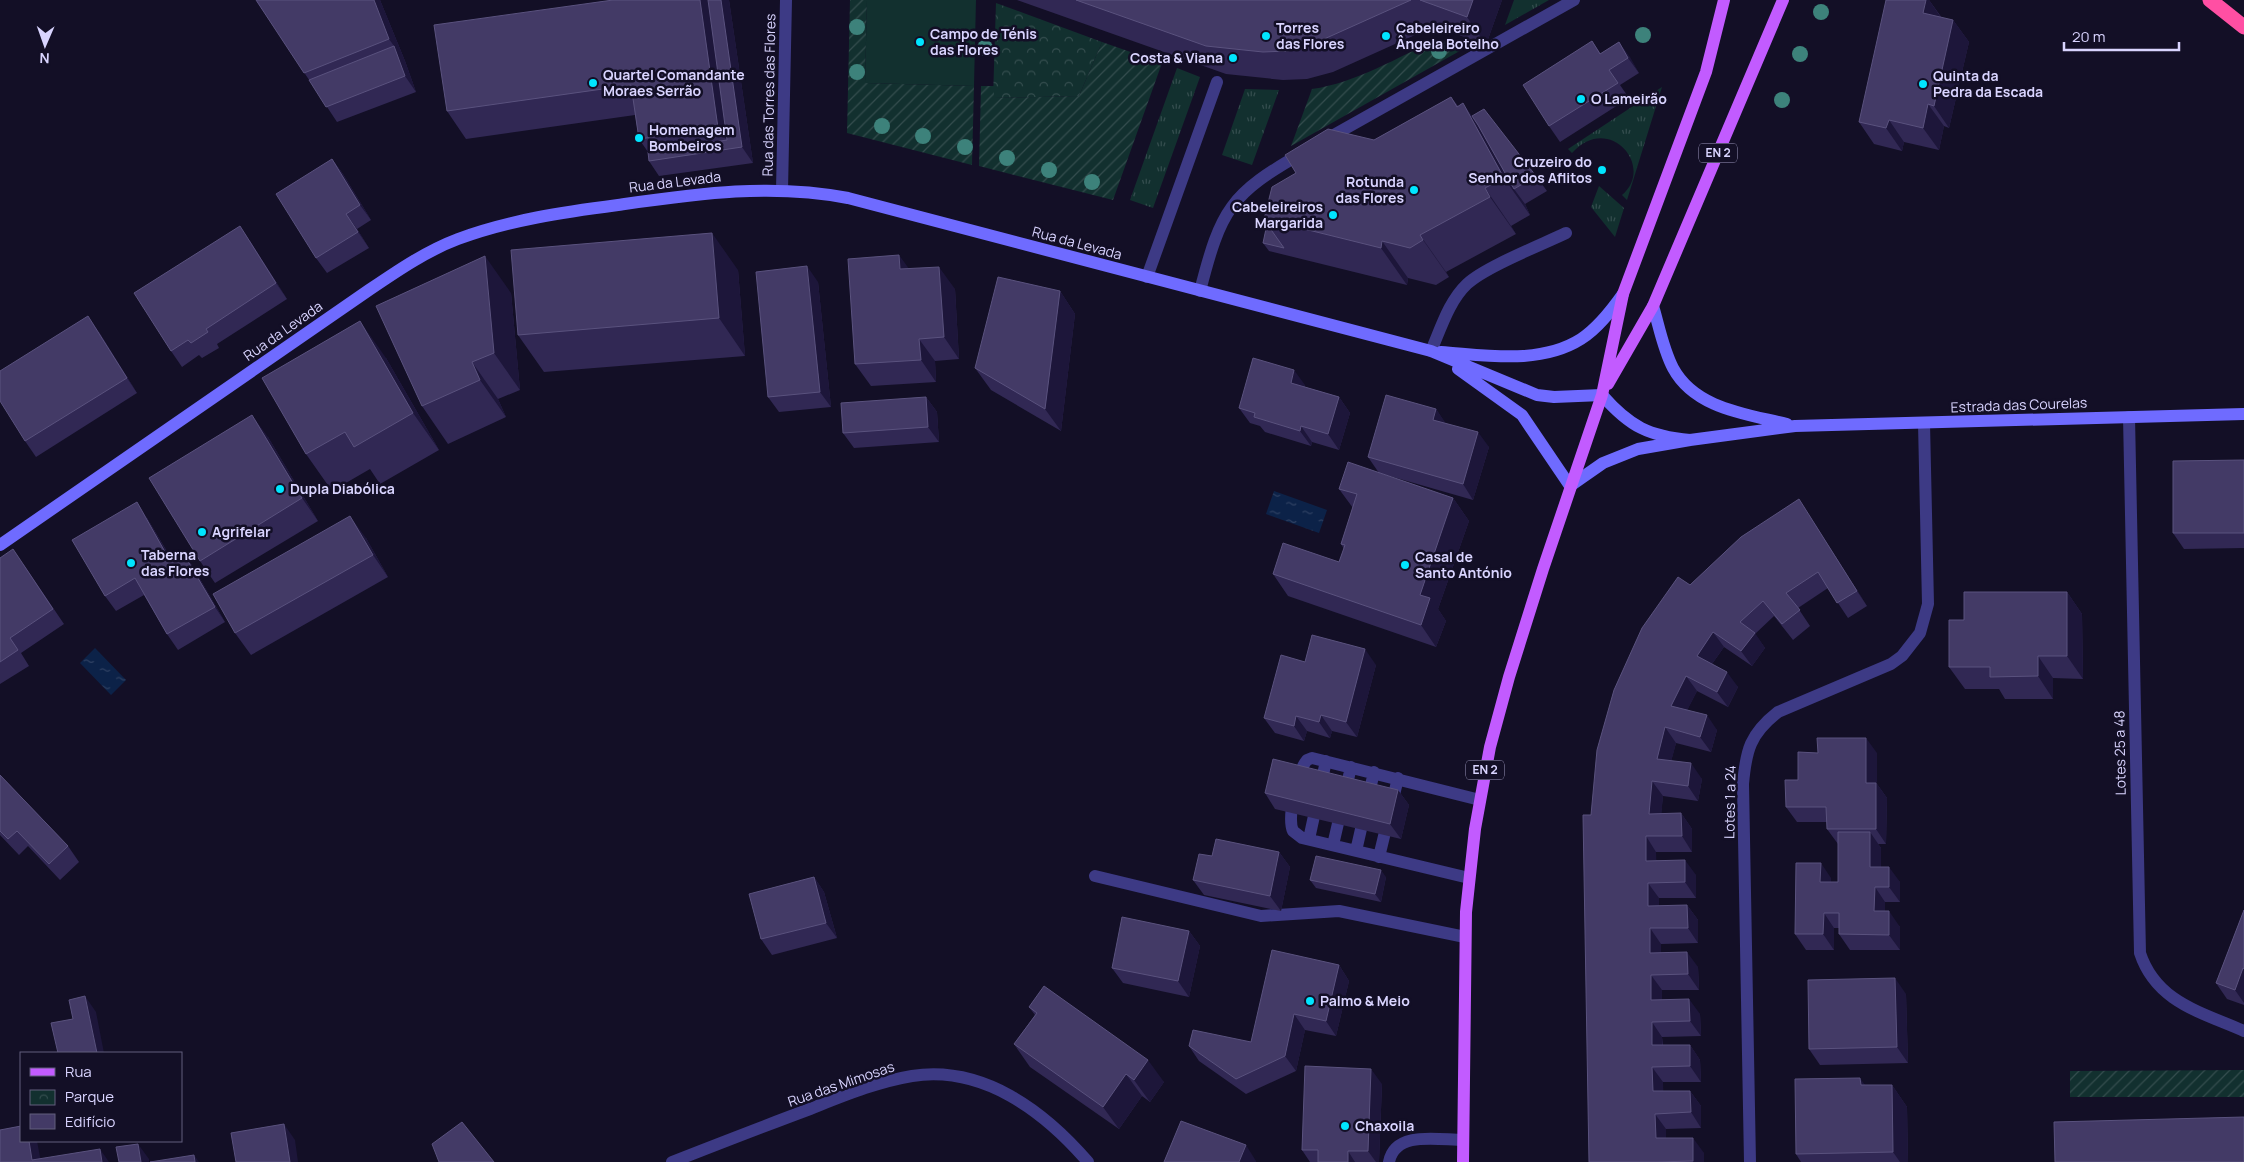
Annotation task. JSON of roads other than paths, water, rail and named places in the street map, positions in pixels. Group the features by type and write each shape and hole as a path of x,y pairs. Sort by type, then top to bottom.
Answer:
{"highway":[{"path":"2210,0 2244,27"}],"main road":[{"name":"EN 2","path":"1463,1162 1465,937 1469,878 1480,800 1499,709 1570,486 1602,395 1623,294 1706,72 1724,0"},
{"name":"EN 2","path":"1602,395 1653,306 1783,0"}],"street":[{"name":"Rua das Torres das Flores","path":"782,190 786,0"},
{"path":"1200,291 1221,223 1230,208 1252,184 1280,166 1574,0"},
{"path":"1147,277 1217,82"},
{"name":"Rua da Levada","path":"0,545 362,294 407,265 448,243 507,224 572,211 716,191 782,190 811,192 848,198 1431,351"},
{"path":"1431,351 1448,311 1467,283 1481,274 1566,233"},
{"path":"1431,351 1507,356 1540,354 1553,351 1572,344 1588,334 1623,294"},
{"path":"1653,306 1669,359 1678,376 1695,393 1726,408 1795,426"},
{"path":"1431,351 1537,395 1554,397 1602,395 1621,416 1636,427 1663,436 1690,440"},
{"path":"1431,351 1522,415 1570,486 1594,468 1626,453 1690,440 1795,426"},
{"name":"Estrada das Courelas","path":"1795,426 2244,414"},
{"name":"Lotes 25 a 48","path":"2129,417 2140,953 2149,975 2164,991 2186,1005 2244,1031"},
{"name":"Lotes 1 a 24","path":"1750,1162 1743,784 1748,748 1759,729 1778,712 1891,664 1902,656 1920,633 1925,620 1928,586 1924,423"},
{"path":"1469,878 1297,836 1291,826 1291,816 1299,775 1306,760 1320,758 1480,800"},
{"path":"1309,839 1326,761"},
{"path":"1333,845 1350,766"},
{"path":"1356,851 1374,772"},
{"path":"1379,857 1398,778"},
{"path":"1095,876 1261,916 1321,910 1339,911 1465,937"},
{"name":"Rua das Mimosas","path":"672,1162 855,1091 894,1080 932,1074 968,1078 1016,1099 1046,1120 1088,1162"},
{"path":"1389,1162 1394,1149 1409,1140 1463,1140"}],"water":[{"path":"1274,491 1327,510 1319,533 1266,514"},
{"path":"95,648 126,680 111,695 80,663"}],"place":[{"name":"Torres das Flores","path":"1266,36"},
{"name":"Cabeleireiro Ângela Botelho","path":"1386,36"},
{"name":"Campo de Ténis das Flores","path":"920,42"},
{"name":"Costa & Viana","path":"1233,58"},
{"name":"Quartel Comandante Moraes Serrão","path":"593,83"},
{"name":"Quinta da Pedra da Escada","path":"1923,84"},
{"name":"O Lameirão","path":"1581,99"},
{"name":"Homenagem Bombeiros","path":"639,138"},
{"name":"Cruzeiro do Senhor dos Aflitos","path":"1602,170"},
{"name":"Rotunda das Flores","path":"1414,190"},
{"name":"Cabeleireiros Margarida","path":"1333,215"},
{"name":"Dupla Diabólica","path":"280,489"},
{"name":"Agrifelar","path":"202,532"},
{"name":"Taberna das Flores","path":"131,563"},
{"name":"Casal de Santo António","path":"1405,565"},
{"name":"Palmo & Meio","path":"1310,1001"},
{"name":"Chaxoila","path":"1345,1126"}]}
